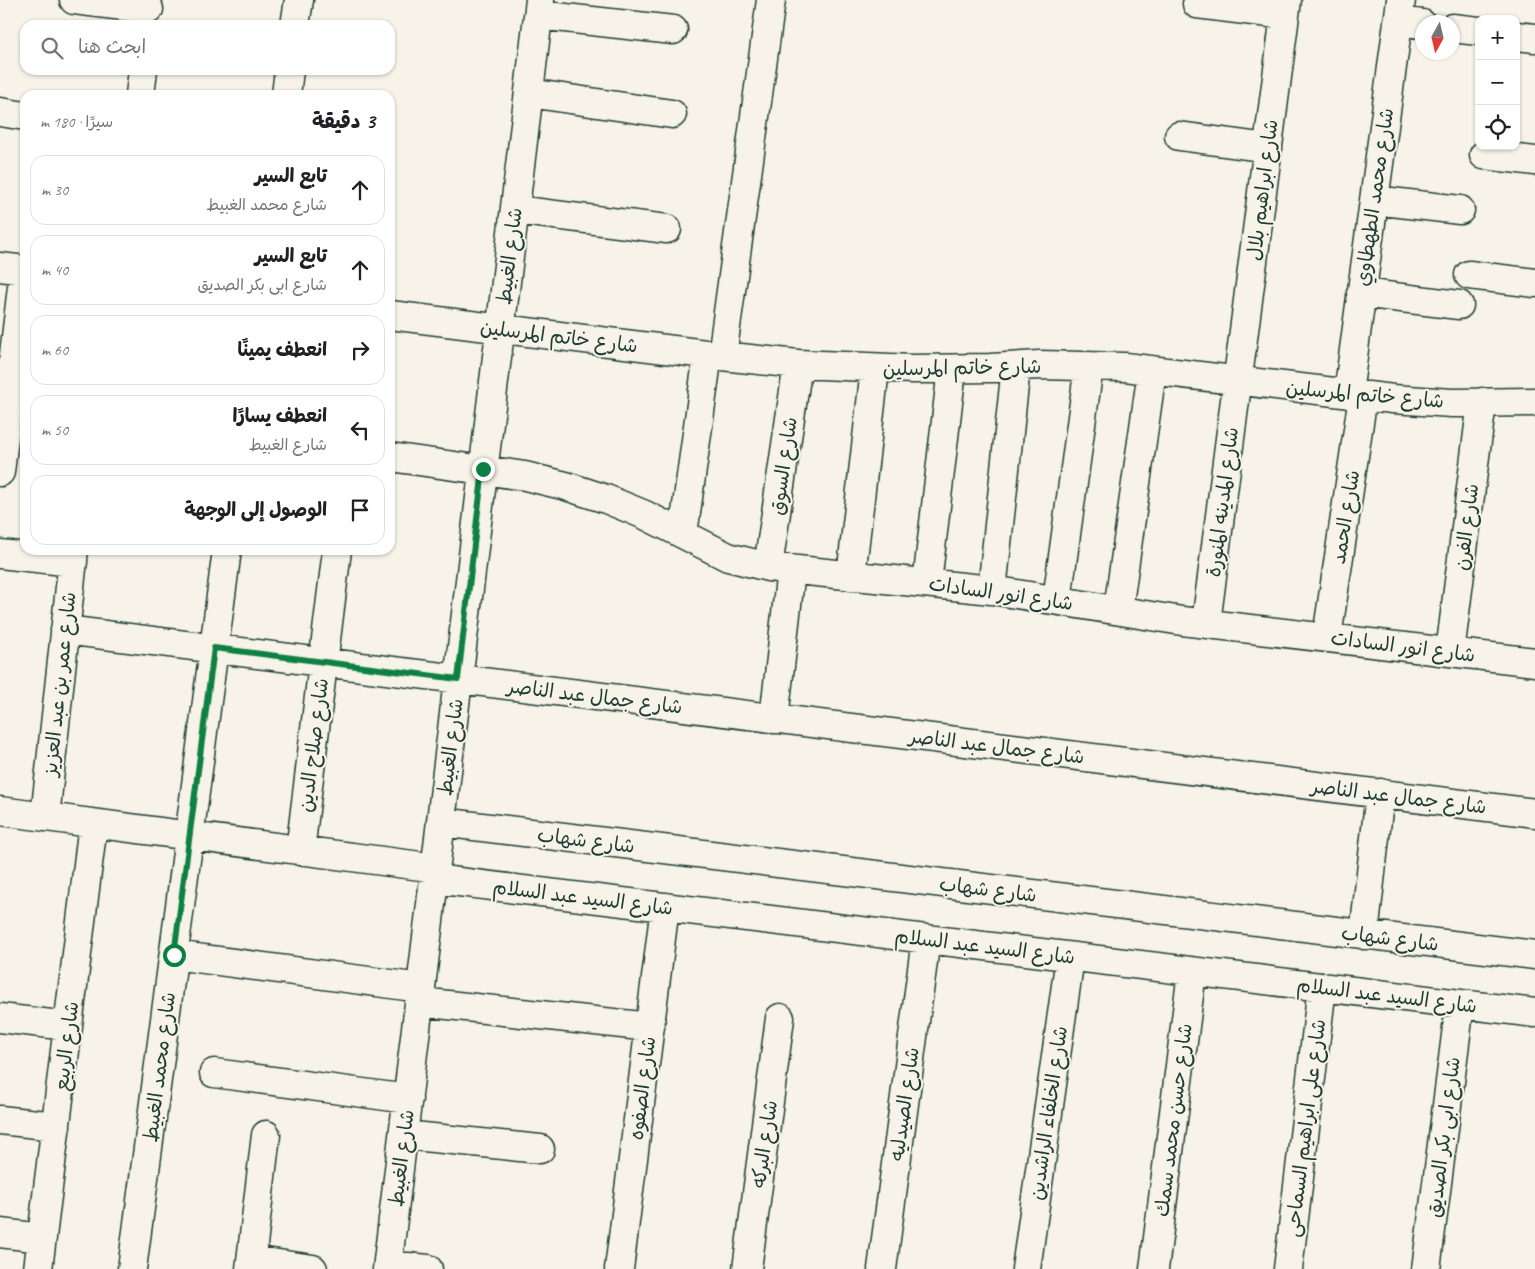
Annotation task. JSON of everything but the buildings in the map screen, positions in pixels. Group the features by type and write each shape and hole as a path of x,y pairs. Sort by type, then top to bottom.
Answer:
{"street":[{"path":"74,0 149,11"},
{"path":"296,20 298,0"},
{"path":"683,534 715,355 770,0"},
{"path":"1197,4 1286,7"},
{"name":"شارع ابراهيم بلال","path":"1238,381 1286,7"},
{"path":"539,8 672,30"},
{"name":"شارع الغبيط","path":"388,1267 539,8"},
{"name":"شارع محمد الطهطاوي","path":"1356,395 1361,293 1374,200 1407,15"},
{"path":"1460,29 1475,31"},
{"path":"1520,36 1535,38"},
{"path":"140,90 142,75"},
{"path":"287,90 288,75"},
{"path":"529,93 672,114"},
{"path":"0,112 20,115"},
{"path":"1179,136 1268,148"},
{"path":"1484,155 1535,161"},
{"path":"1374,200 1460,210"},
{"path":"515,210 667,229"},
{"path":"0,472 16,269"},
{"path":"1469,275 1535,283"},
{"path":"1361,293 1459,306"},
{"name":"شارع خاتم المرسلين","path":"395,316 798,364 952,369 1089,366 1152,371 1422,401 1535,402"},
{"name":"شارع السوق","path":"774,719 779,569 798,364"},
{"path":"1057,600 1089,366"},
{"path":"992,590 1016,367"},
{"path":"850,576 875,368"},
{"path":"927,583 952,369"},
{"path":"1118,610 1152,371"},
{"name":"شارع المدينه المنورة","path":"1206,623 1238,381"},
{"name":"شارع الحمد","path":"1327,637 1356,395"},
{"name":"شارع الفرن","path":"1450,652 1482,402"},
{"name":"شارع انور السادات","path":"395,458 483,469 525,476 566,486 637,512 728,557 779,569 992,590 1153,617 1535,662"},
{"path":"0,554 20,555"},
{"path":"36,555 73,556"},
{"path":"189,836 226,555"},
{"name":"شارع صلاح الدين","path":"300,851 336,555"},
{"name":"شارع عمر بن عبد العزيز","path":"45,817 73,556"},
{"name":"شارع جمال عبد الناصر","path":"65,630 1535,813"},
{"path":"1364,935 1380,793"},
{"path":"0,811 300,851 435,874"},
{"name":"شارع شهاب","path":"441,822 1535,955"},
{"name":"شارع الربيع","path":"38,1269 93,824"},
{"name":"شارع محمد الغبيط","path":"132,1269 189,836"},
{"name":"شارع السيد عبد السلام","path":"435,874 665,907 1535,1013"},
{"name":"شارع الصفوه","path":"618,1269 665,907"},
{"name":"شارع الصيدليه","path":"882,1269 926,939"},
{"path":"174,955 420,995 650,1027"},
{"name":"شارع الخلفاء الراشدين","path":"1026,1269 1070,957"},
{"name":"شارع حسن محمد سمك","path":"1154,1269 1192,972"},
{"name":"شارع على ابراهيم السماحى","path":"1288,1269 1322,987"},
{"name":"شارع ابى بكر الصديق","path":"1426,1269 1460,1004"},
{"path":"0,1018 68,1026"},
{"name":"شارع البركه","path":"747,1269 780,1018"},
{"path":"214,1072 408,1099"},
{"path":"0,1120 56,1126"},
{"path":"404,1135 540,1149"},
{"path":"266,1136 251,1265 313,1269"},
{"path":"0,1234 42,1238"},
{"path":"388,1267 428,1269"}],"route":[{"path":"174,955 214,648 458,679 483,469"}]}
